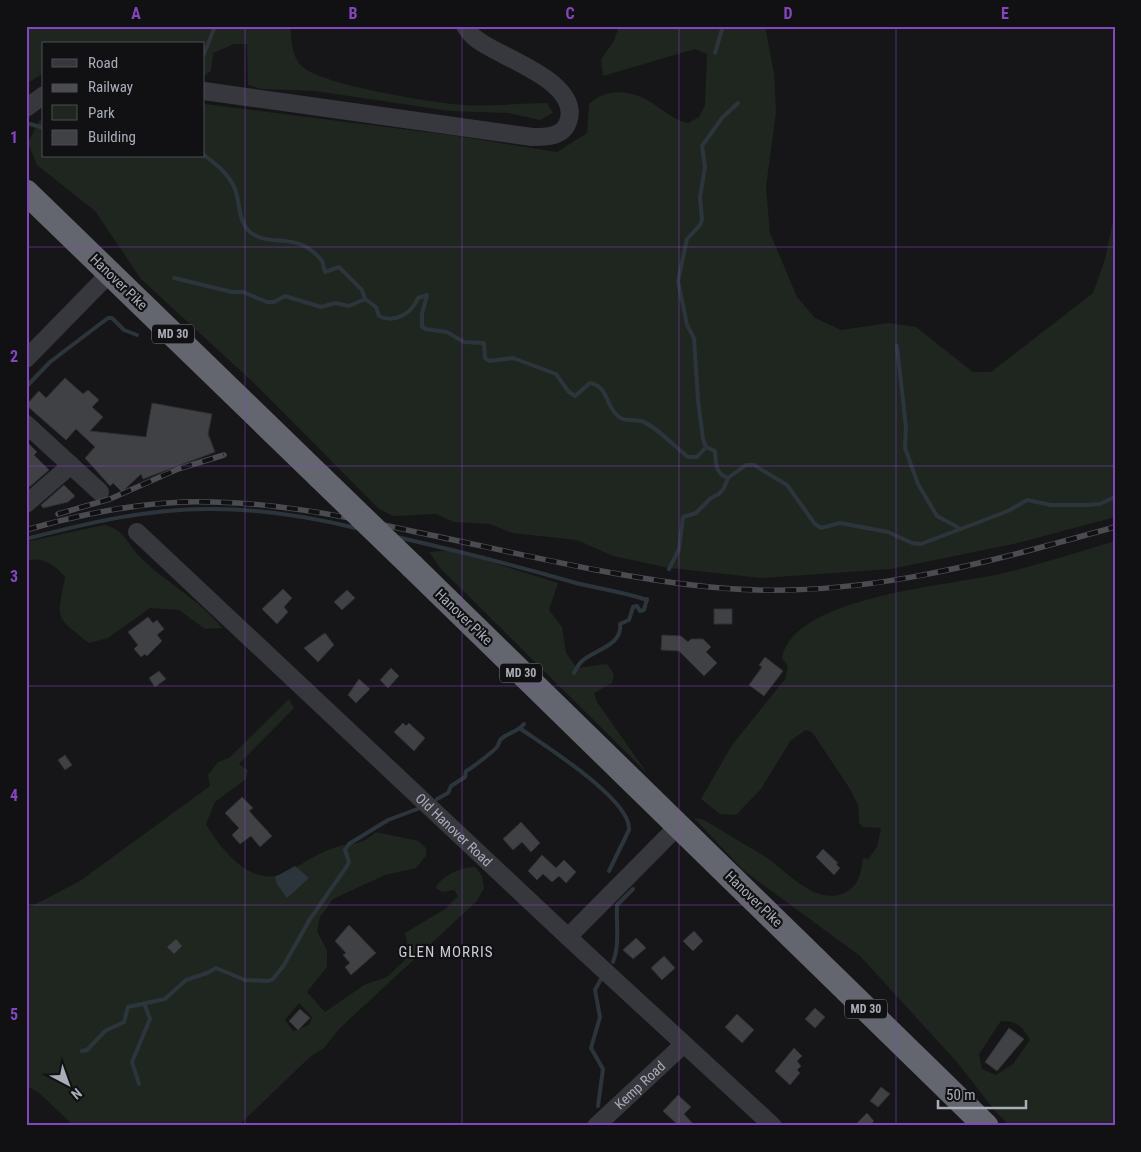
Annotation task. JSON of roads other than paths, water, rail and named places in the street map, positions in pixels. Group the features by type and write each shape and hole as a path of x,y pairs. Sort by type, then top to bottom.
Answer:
{"highway":[{"name":"Hanover Pike","path":"26,192 986,1126"}],"street":[{"path":"205,91 532,137 547,137 562,130 568,123 568,107 555,85 538,72 474,38 465,26"},
{"path":"26,108 42,96"},
{"path":"26,359 110,273"},
{"path":"26,424 100,492"},
{"path":"26,504 71,465"},
{"name":"Old Hanover Road","path":"137,532 568,937 773,1126"},
{"path":"568,937 678,826"},
{"name":"Kemp Road","path":"596,1126 684,1044"}],"waterway":[{"path":"205,51 215,26"},
{"path":"715,53 723,26"},
{"path":"706,447 703,439 698,400 694,338 687,325 678,281 687,239 700,225 702,220 700,197 705,167 702,146 722,118 738,103"},
{"path":"30,124 42,127"},
{"path":"205,156 222,170 235,189 243,223 250,232 258,237 303,245 313,251 322,261 325,272 339,267 362,290 365,299 376,307 379,316 391,319 402,316 412,308 418,298 427,295 422,314 422,326 425,329 447,332 464,342 484,343 485,358 489,361 513,358 556,374 568,391 575,396 590,383 596,385 604,392 611,408 619,417 647,423 688,457 697,457 706,447"},
{"path":"174,278 232,292 243,292 267,302 274,302 285,296 321,307 335,303 349,306 365,299"},
{"path":"26,387 50,362 108,318 112,318 124,330 137,335"},
{"path":"897,346 906,428 905,448 918,484 937,516 961,529"},
{"path":"706,447 715,451 718,471 728,478"},
{"path":"728,478 746,465 754,465 787,485 815,524 821,528 840,523 888,532 912,543 921,544 1008,511 1027,500 1051,505 1087,505 1100,504 1115,497"},
{"path":"669,569 679,549 683,517 696,513 711,498 719,494 728,478"},
{"path":"26,539 72,527 119,518 189,509 231,509 267,512 321,520 356,528"},
{"path":"397,537 647,600"},
{"path":"574,673 581,662 617,638 620,624 629,620 633,607 637,606 640,611 644,610 647,599"},
{"path":"437,799 448,793 451,786 465,777 466,771 495,749 501,739 524,724"},
{"path":"521,729 567,761 602,789 617,804 626,818 629,830 609,871"},
{"path":"82,1051 87,1050 105,1031 124,1022 128,1007 165,999 186,980 216,968 245,980 269,981 273,979 284,965 310,919 347,866 349,862 345,850 349,844 388,820 420,808"},
{"path":"613,962 617,941 617,905 633,889"},
{"path":"598,1106 603,1069 591,1048 600,1017 595,990 601,979"},
{"path":"139,1084 132,1062 150,1019 144,1003"},
{"path":"1115,1005 1115,1010"}],"railway":[{"path":"58,514 110,499 178,469 224,455"},
{"path":"26,530 84,515 145,505 185,502 243,503 359,520 636,577 710,587 762,590 813,589 915,576 1015,554 1115,527"}],"district":[{"name":"GLEN MORRIS","path":"446,952"}]}
